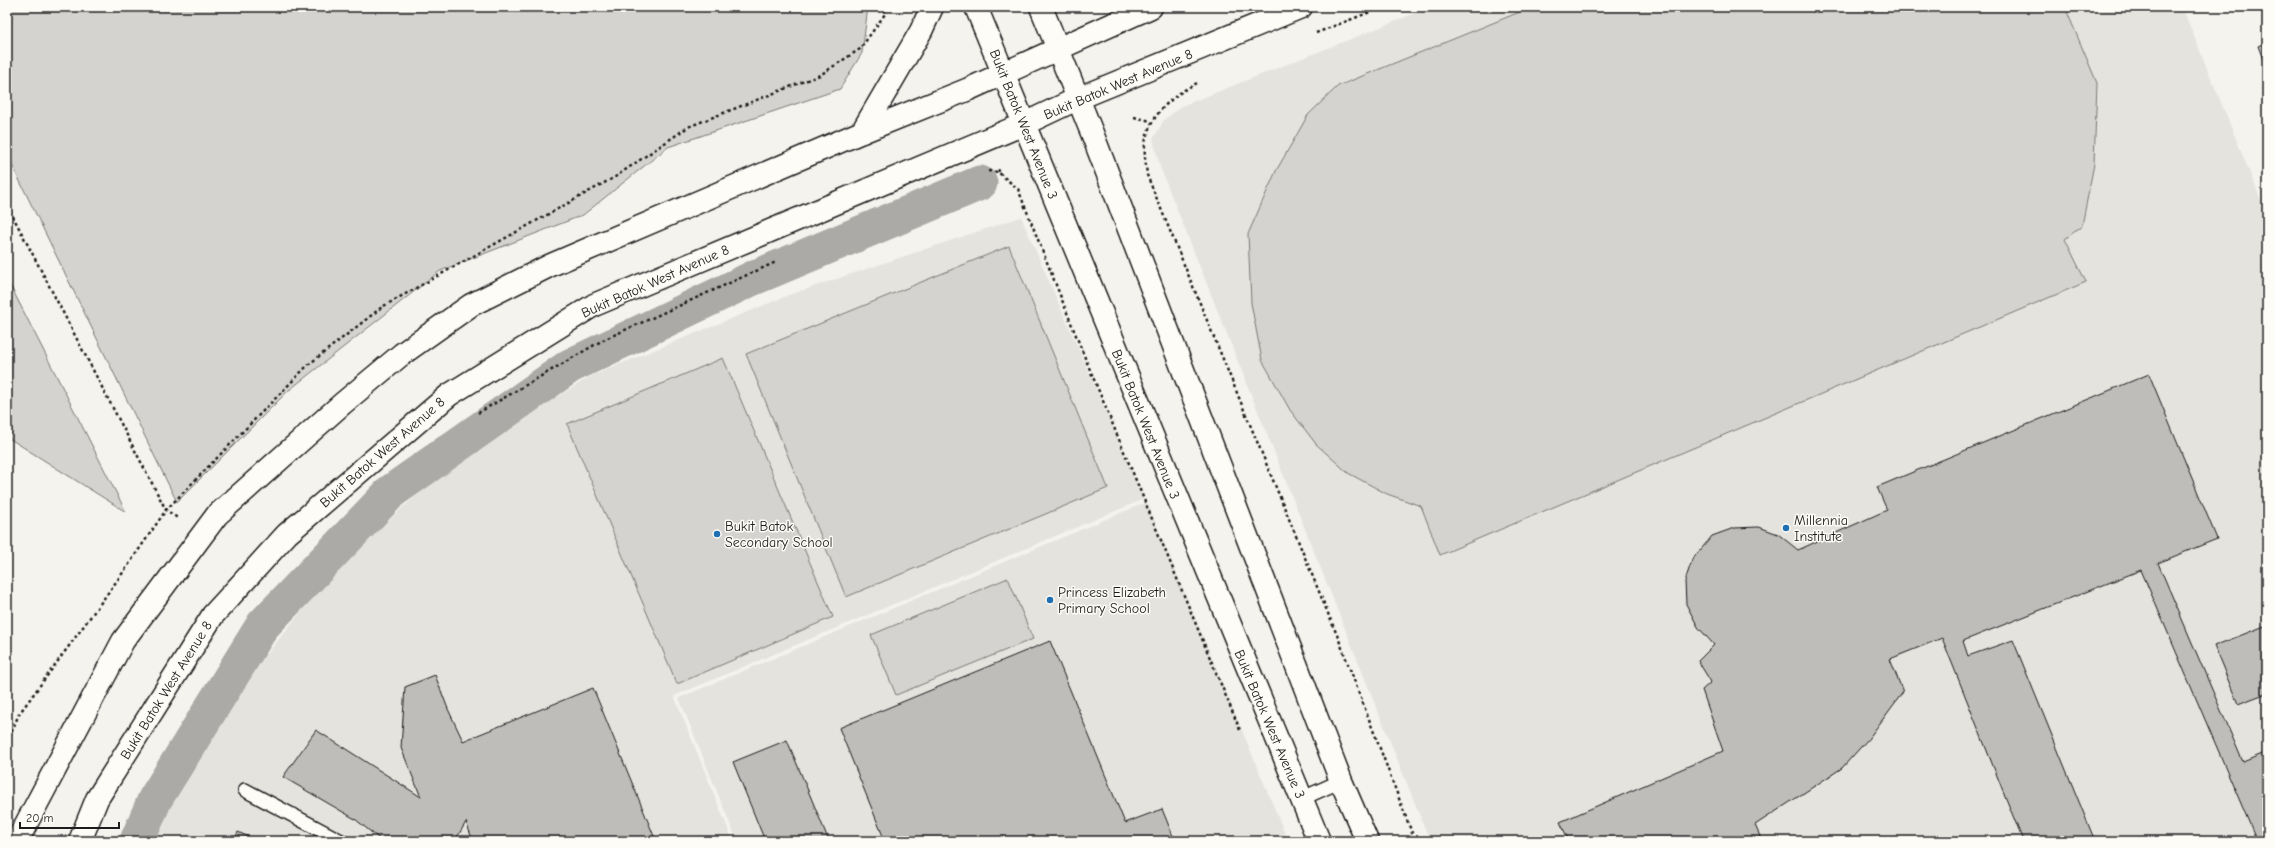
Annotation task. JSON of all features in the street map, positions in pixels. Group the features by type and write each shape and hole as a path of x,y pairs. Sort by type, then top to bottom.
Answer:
{"street":[{"path":"862,132 921,31 932,7"},
{"name":"Bukit Batok West Avenue 3","path":"976,7 1319,841"},
{"path":"1041,7 1079,98 1341,781 1367,841"},
{"path":"17,841 123,641 217,515 342,404 402,354 471,305 551,265 1004,73 1151,7"},
{"name":"Bukit Batok West Avenue 8","path":"80,841 97,799 213,615 287,534 449,395 594,305 1024,124 1079,98 1301,7"}],"lane":[{"path":"1301,799 1341,781"},
{"path":"245,790 341,841"}],"path":[{"path":"885,7 885,14"},
{"path":"1309,36 1383,7"},
{"path":"1200,81 1180,92 1151,121 1145,144 1147,175 1336,633 1415,841"},
{"path":"1134,117 1151,121"},
{"path":"998,172 1000,168"},
{"path":"982,172 998,172 1018,189 1083,353 1241,733"},
{"path":"7,205 166,510 204,533"},
{"path":"473,416 603,340 782,259"}],"shaded area":[{"path":"7,7 868,7 862,53 840,89 668,147 583,215 440,271 288,391 177,502 7,155"},
{"name":"Millennia Institute","path":"1431,7 2182,7 2267,215 2267,841 1430,841 1160,167 1153,139 1164,120 1182,106"},
{"path":"1532,7 2065,7 2097,83 2094,164 2082,226 2065,239 2086,282 1440,555 1421,506 1387,494 1348,473 1316,444 1290,410 1262,360 1251,303 1248,234 1276,171 1308,115 1338,86"},
{"name":"Bukit Batok Secondary School","path":"1021,217 1144,499 674,696 733,841 153,841 207,729 335,569 455,460 591,376 789,295"},
{"path":"1009,246 1108,488 846,597 746,354"},
{"path":"7,279 126,512 7,437"},
{"path":"723,358 833,617 677,684 567,424"},
{"name":"Princess Elizabeth Primary School","path":"1147,502 1288,841 737,841 679,698"},
{"path":"1008,578 1033,639 896,695 871,635"}],"building":[{"path":"2267,42 2267,70 2258,46"},
{"path":"2149,374 2217,539 2158,563 2243,762 2267,752 2267,841 2257,841 2141,570 1963,641 1968,656 2013,640 2095,841 2023,841 1942,638 1890,659 1903,692 1869,738 1842,768 1755,825 1762,841 1569,841 1560,822 1723,751 1702,690 1711,682 1698,661 1714,645 1698,627 1686,604 1685,581 1692,560 1712,536 1734,528 1759,527 1778,534 1798,550 1887,510 1877,487"},
{"path":"2267,625 2267,693 2238,704 2214,646"},
{"path":"1050,641 1125,823 1162,809 1175,841 885,841 839,728"},
{"path":"435,675 448,709 463,741 593,688 656,841 473,841 466,822 455,841 382,841 355,819 283,777 316,730 421,797 401,748 405,687"},
{"path":"787,740 829,841 765,841 733,762"},
{"path":"238,832 258,841 234,841"}],"waterway":[{"path":"137,841 155,799 263,625 392,491 570,366 751,279 980,183"}],"place":[{"name":"Millennia Institute","path":"1786,528"},
{"name":"Bukit Batok Secondary School","path":"717,534"},
{"name":"Princess Elizabeth Primary School","path":"1050,600"}]}
